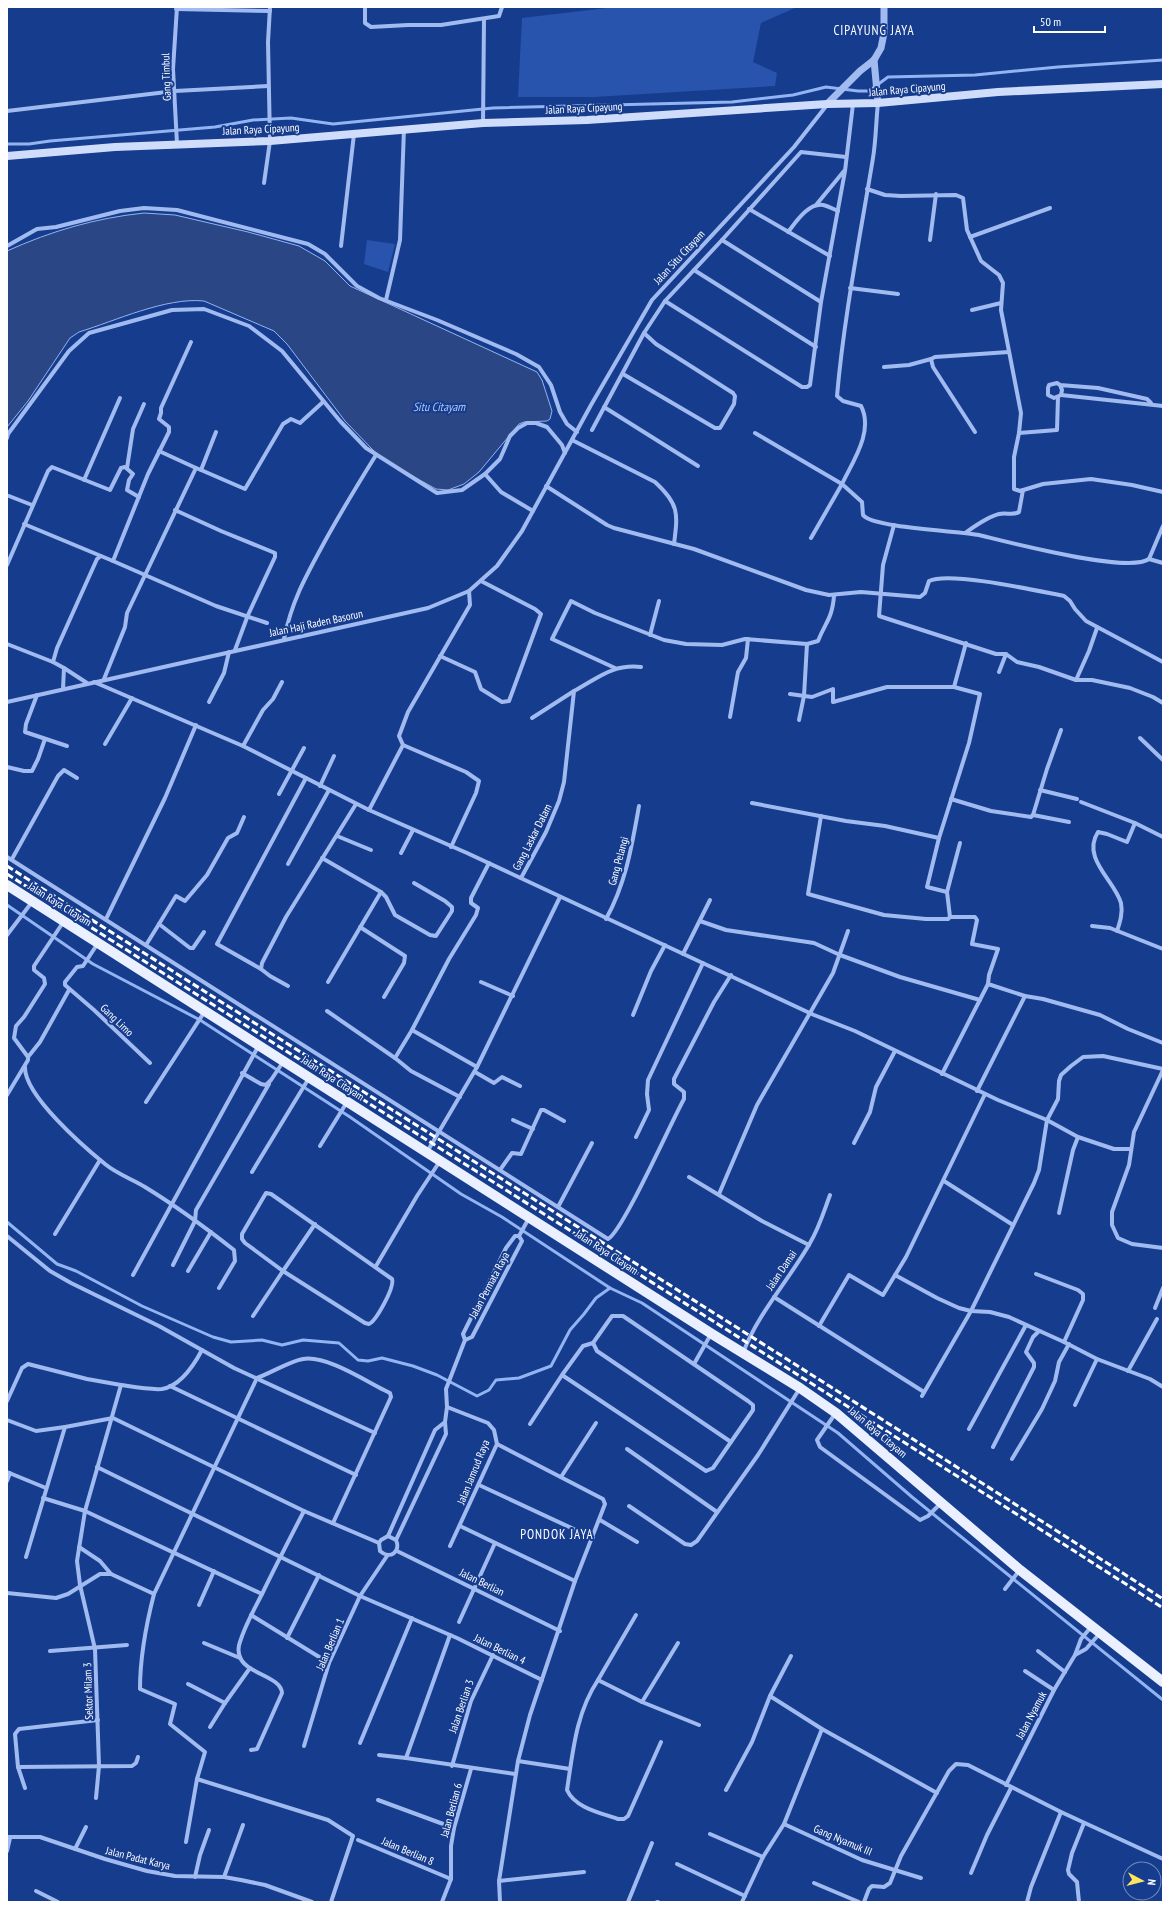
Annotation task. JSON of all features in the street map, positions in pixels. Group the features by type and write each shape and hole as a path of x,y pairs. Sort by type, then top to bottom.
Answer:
{"main road":[{"name":"Jalan Raya Cipayung","path":"7,156 115,147 270,141 354,134 483,120 587,120 827,104 878,103 998,92 1163,84"},
{"name":"Jalan Raya Citayam","path":"7,885 30,904 61,925 98,942 203,1014 308,1079 345,1105 427,1152 438,1164 528,1219 709,1338 743,1353 798,1392 836,1413 942,1502 1018,1572 1090,1628 1098,1636 1163,1682"}],"street":[{"path":"365,7 365,23 371,27 441,25 484,19 499,16 502,7"},
{"path":"827,104 874,60 880,48 884,33 884,7"},
{"path":"176,8 270,9 268,42 268,108 270,141 264,183"},
{"name":"Gang Timbul","path":"176,8 174,68 177,144"},
{"path":"483,120 484,19"},
{"path":"811,538 842,484 859,448 866,420 861,406 843,401 836,396 840,354 850,288 874,156 878,103 874,60"},
{"path":"7,111 175,92 268,86"},
{"name":"Jalan Situ Citayam","path":"566,452 652,300 794,147 827,104"},
{"path":"665,301 802,387 807,387 810,385 821,302 845,171 853,104"},
{"path":"386,300 400,240 404,128"},
{"path":"341,246 354,134"},
{"path":"592,430 644,333 665,301 722,240 800,152 846,157"},
{"path":"788,232 798,220 816,205 845,171"},
{"path":"867,189 885,195 901,196 956,194 963,198 967,230 981,261 999,275 1003,283 1001,303 1021,413 1014,457 1014,489 1023,490 1043,484 1091,479 1132,484 1163,492"},
{"path":"930,240 936,194"},
{"path":"816,205 822,205 838,211"},
{"path":"7,246 37,229 56,227 120,211 144,208 177,210 308,244 325,254 357,286 386,300 516,354 539,367 550,385 560,412 567,424 577,432"},
{"path":"970,237 1050,208"},
{"path":"749,209 830,256"},
{"path":"722,240 821,302"},
{"path":"694,270 816,347"},
{"path":"850,288 898,294"},
{"path":"972,310 1001,303"},
{"path":"7,438 8,434 69,351 89,333 172,310 204,309 249,326 282,351 323,402 366,448 437,493 462,490 484,474 500,459 510,436 518,428 527,423 536,423 547,427 566,452"},
{"path":"623,374 715,428 720,428 734,404 736,396 733,392 656,344 644,333"},
{"path":"113,561 139,497 170,429 159,419 161,408 191,342"},
{"path":"884,367 909,366 934,357 1009,352"},
{"path":"931,359 933,367 975,432"},
{"path":"1151,403 1146,405 1059,396 1051,397 1048,395 1048,388 1053,383 1060,385 1098,388 1147,399 1151,403 1163,406"},
{"path":"1019,433 1057,430 1059,396 1062,390 1060,385"},
{"path":"84,480 120,398"},
{"path":"159,451 246,488 283,424 291,419 300,423 323,402"},
{"path":"127,468 133,429 144,404"},
{"path":"604,407 698,466"},
{"path":"202,470 216,432"},
{"path":"755,433 842,484 862,502 862,512 865,517 894,525 965,533 1059,554 1116,562 1144,563 1149,559 1163,526"},
{"path":"572,441 655,482 664,490 673,501 677,513 674,544"},
{"name":"Jalan Haji Raden Basorun","path":"7,702 104,679 428,608 469,591 497,566 522,531 566,452"},
{"path":"284,639 290,613 306,573 332,526 376,455"},
{"path":"7,565 32,505 48,471 52,467 56,467 111,490 121,468 127,468 133,474 129,480 127,489 132,494 139,497"},
{"path":"104,679 125,627 127,613 196,468"},
{"path":"484,474 501,492 533,512"},
{"path":"546,486 606,525 694,549 783,583 834,596 861,592 920,597 925,593 928,581 932,579 975,580 1064,596 1070,601 1086,621 1163,662"},
{"path":"965,533 995,515 1004,513 1016,514 1019,512 1023,490"},
{"path":"9,496 32,505"},
{"path":"175,510 275,553 275,557 248,616 235,650"},
{"path":"24,524 145,576 195,595 216,606 267,623"},
{"path":"894,525 884,558 879,593 879,616 996,654 1006,654 1017,662 1039,667 1076,680 1092,680 1130,688 1153,697 1163,703"},
{"path":"53,662 57,648 96,559 101,556"},
{"path":"1149,559 1163,563"},
{"path":"440,656 475,672 479,687 485,693 502,702 509,701 541,614 535,609 481,581"},
{"path":"451,846 476,793 479,781 466,772 403,745 399,736 401,726 470,605 469,591"},
{"path":"614,668 552,639 571,601 595,613 664,640 686,644 722,645 748,639 807,644 818,641 833,609 834,596"},
{"path":"650,635 659,601"},
{"path":"1076,680 1097,628"},
{"path":"730,717 738,672 746,658 748,639"},
{"path":"954,687 966,643"},
{"path":"7,644 53,662 87,684"},
{"path":"799,720 804,696 807,644"},
{"path":"208,702 224,673 229,652"},
{"path":"999,672 1006,654"},
{"path":"532,718 607,671 624,666 641,667"},
{"path":"63,689 64,668"},
{"path":"94,682 243,746 356,804 489,863 606,919 703,962 810,1013 895,1050 985,1094 1056,1124 1078,1137 1114,1149 1130,1149"},
{"path":"243,746 263,710 273,699 282,682"},
{"path":"790,694 812,697 829,689 833,689 833,702 887,687 954,687 980,694 969,743 939,838 927,887 947,892"},
{"name":"Gang Laskar Dalam","path":"521,878 546,832 559,801 564,782 574,691"},
{"path":"37,695 25,728 25,732 67,746"},
{"path":"105,744 132,698"},
{"path":"106,919 164,798 196,725"},
{"path":"1033,815 1061,730"},
{"path":"1140,738 1163,760"},
{"path":"7,767 24,772 32,771 45,739"},
{"path":"369,810 403,745"},
{"path":"279,794 293,772 304,748"},
{"path":"320,786 334,756"},
{"path":"12,859 58,776 64,770 77,778"},
{"path":"288,986 217,944 306,778"},
{"path":"288,864 330,790"},
{"path":"1040,790 1077,799"},
{"path":"951,799 991,812 1019,817 1031,817 1033,815 1069,822"},
{"path":"1081,802 1135,823 1163,837"},
{"path":"752,803 885,826 939,838"},
{"path":"260,969 286,917 356,804"},
{"name":"Gang Pelangi","path":"606,919 616,899 627,869 639,806"},
{"path":"821,816 808,894 884,915 926,919 975,917 977,920 972,944 998,949 989,975 988,984 942,1074"},
{"path":"146,945 176,896 185,901 201,882 228,838 237,832 244,817"},
{"path":"1117,931 1122,918 1121,904 1098,863 1093,847 1094,838 1098,832 1127,842 1135,823"},
{"path":"401,853 413,830"},
{"path":"337,836 371,850"},
{"path":"950,917 947,892 960,843"},
{"path":"7,856 606,1238 610,1238 632,1202 684,1099 684,1092 674,1084 674,1079 714,1002 731,975"},
{"path":"322,858 381,892 395,915 430,935 436,936 452,911 452,907 445,901 414,883"},
{"path":"395,1058 412,1030 449,959 476,915 478,908 471,903 471,898 489,863"},
{"path":"328,982 381,892"},
{"path":"427,1152 476,1069 513,996 560,897"},
{"path":"684,954 710,900"},
{"path":"7,935 18,923 30,904"},
{"path":"700,921 726,930 814,943 840,955 900,977 980,1000"},
{"path":"159,924 190,948 193,948 204,932"},
{"path":"28,1057 14,1038 14,1032 16,1026 24,1017 45,984 44,978 34,968 61,925"},
{"path":"1092,926 1117,931 1163,949"},
{"path":"360,928 405,956 404,963 384,997"},
{"path":"719,1194 757,1105 834,971 848,931"},
{"path":"7,1095 25,1067 28,1057 40,1042 69,990 65,986 65,982 77,967 83,966 98,942"},
{"path":"633,1015 651,970 665,945"},
{"path":"636,1137 648,1114 648,1080 703,962"},
{"path":"481,982 513,996"},
{"path":"988,984 1025,996 1043,998 1100,1015 1128,1029 1163,1043"},
{"name":"Gang Limo","path":"69,990 82,999 150,1064"},
{"path":"977,1090 1025,996"},
{"path":"328,1011 411,1071 460,1097"},
{"path":"146,1102 203,1014"},
{"path":"412,1030 476,1069 494,1083 502,1077 520,1086"},
{"path":"133,1275 245,1067 257,1048"},
{"path":"854,1143 870,1112 876,1088 895,1050"},
{"path":"774,1297 923,1394 970,1311 1039,1170 1047,1120 1058,1099 1059,1081 1061,1075 1083,1057 1103,1056 1163,1069 1138,1123 1130,1149 1129,1165 1112,1212 1111,1219 1115,1234 1124,1242 1163,1248"},
{"path":"173,1265 195,1221 196,1210 282,1063"},
{"path":"25,1067 25,1073 30,1085 50,1112 68,1132 100,1160 118,1173 143,1186 171,1204 234,1250 235,1261 219,1288"},
{"path":"242,1073 261,1084 269,1084"},
{"path":"252,1172 308,1079"},
{"path":"819,1326 849,1275 883,1295 944,1181 985,1094"},
{"path":"320,1146 345,1105"},
{"path":"500,1170 512,1153 521,1154 542,1109 564,1121"},
{"path":"513,1120 533,1129"},
{"path":"1059,1213 1073,1150 1078,1137"},
{"path":"558,1207 592,1143"},
{"path":"55,1234 100,1160"},
{"path":"376,1266 426,1181 438,1164"},
{"path":"689,1177 762,1221 809,1246"},
{"path":"944,1181 1013,1225"},
{"path":"266,1193 271,1194 314,1224 376,1266 392,1279 393,1286 374,1320 369,1324 283,1271 245,1243 242,1239 242,1234 266,1193"},
{"name":"Jalan Damai","path":"743,1353 746,1343 774,1297 809,1246 830,1195"},
{"name":"Jalan Permata Raya","path":"396,1540 446,1434 445,1422 448,1407 446,1389 465,1340 463,1334 465,1328 506,1248 515,1236 519,1234 528,1219"},
{"path":"253,1316 314,1224"},
{"path":"188,1271 211,1232"},
{"name":"Jalan Permata Raya","path":"465,1340 472,1337 514,1257 522,1241 519,1234"},
{"path":"7,1236 64,1280 159,1326 234,1368 375,1433"},
{"path":"1036,1274 1078,1290 1083,1294 1083,1300 1064,1342"},
{"path":"895,1275 937,1298 970,1311 990,1312 1009,1317 1069,1344 1097,1359 1150,1379 1163,1387"},
{"path":"1155,1308 1163,1288"},
{"path":"530,1424 562,1375 583,1346 593,1343 612,1316 619,1315 623,1316 753,1405 751,1416 713,1468 706,1471 562,1375"},
{"path":"1128,1371 1156,1319"},
{"path":"969,1429 1026,1325"},
{"path":"993,1446 1034,1366 1034,1363 1026,1352 1029,1343 1039,1331"},
{"path":"694,1364 709,1338"},
{"path":"593,1343 597,1351 732,1442"},
{"path":"1012,1459 1046,1402 1059,1362 1069,1344"},
{"path":"7,1401 22,1368 28,1364 86,1379 121,1385 163,1389 170,1386 187,1373 202,1350"},
{"path":"186,1842 197,1779 205,1752 170,1724 175,1704 140,1689 140,1660 154,1594 257,1378 303,1359 313,1359 326,1362 390,1393 390,1401 333,1523"},
{"path":"1075,1405 1097,1359"},
{"name":"Sektor Milam 3","path":"96,1798 99,1766 95,1648 80,1586 77,1561 86,1511 121,1385"},
{"path":"170,1386 356,1475"},
{"path":"629,1506 685,1544 692,1545 697,1541 758,1455 798,1392"},
{"name":"Jalan Jamrud Raya","path":"448,1407 488,1423 494,1430 497,1444 450,1546"},
{"path":"836,1413 819,1434 817,1440 820,1447 917,1518 923,1520 942,1502"},
{"path":"7,1420 36,1431 113,1418 304,1511 379,1543"},
{"path":"388,1536 396,1540 398,1546 397,1551 387,1556 380,1551 379,1543 384,1537 388,1536 435,1430 445,1422"},
{"path":"561,1477 596,1423"},
{"path":"26,1557 65,1427"},
{"path":"497,1444 603,1499 605,1504 575,1581 560,1631 530,1715 515,1774 499,1881 500,1902"},
{"path":"627,1449 717,1512"},
{"name":"Jalan Berlian 4","path":"97,1468 360,1596 450,1635 542,1680"},
{"path":"7,1481 8,1472 46,1488"},
{"path":"479,1485 593,1538"},
{"path":"43,1498 86,1511 262,1594"},
{"path":"240,1658 240,1641 251,1615 304,1511"},
{"path":"600,1520 637,1542"},
{"path":"460,1526 575,1581"},
{"path":"459,1622 495,1542"},
{"path":"79,1547 100,1561 111,1574 154,1594"},
{"name":"Jalan Berlian","path":"397,1551 560,1631"},
{"name":"Jalan Berlian 1","path":"304,1746 329,1664 360,1596 387,1556"},
{"path":"199,1605 214,1571"},
{"path":"1005,1590 1018,1572"},
{"path":"7,1593 56,1598 68,1594 100,1574 111,1574"},
{"path":"287,1638 319,1575"},
{"path":"251,1615 329,1664"},
{"path":"636,1615 583,1707 577,1726 567,1790 572,1799 586,1807 618,1820 624,1820 628,1816 661,1742"},
{"path":"360,1743 412,1618"},
{"name":"Jalan Nyamuk","path":"1006,1785 1054,1690 1075,1655 1081,1639 1090,1628"},
{"path":"406,1758 450,1635"},
{"name":"Jalan Nyamuk","path":"1075,1655 1088,1647 1098,1636"},
{"path":"204,1643 240,1658 250,1668 280,1686 282,1693 257,1748 252,1750"},
{"path":"642,1702 678,1643"},
{"path":"50,1650 127,1646"},
{"path":"1038,1651 1065,1672"},
{"name":"Jalan Berlian 3","path":"452,1766 471,1701 493,1655"},
{"path":"726,1790 755,1736 770,1696 791,1656"},
{"path":"210,1727 250,1668"},
{"path":"1025,1671 1054,1690"},
{"path":"598,1680 642,1702 699,1725"},
{"path":"188,1684 225,1703"},
{"path":"770,1696 822,1729 937,1793"},
{"path":"25,1788 16,1759 15,1734 19,1729 98,1720"},
{"path":"742,1902 762,1857 784,1824 822,1729"},
{"path":"379,1755 515,1774"},
{"path":"18,1767 132,1766 136,1763 138,1757"},
{"path":"518,1761 570,1769"},
{"path":"864,1902 869,1889 872,1886 888,1886 895,1870 949,1771 956,1764 968,1765 1060,1812 1163,1859"},
{"name":"Jalan Berlian 6","path":"442,1902 451,1879 451,1846 454,1828 471,1769"},
{"path":"197,1779 328,1820 353,1836 331,1902"},
{"path":"971,1873 987,1835 1011,1788"},
{"path":"378,1800 454,1828"},
{"path":"1027,1902 1030,1886 1060,1812"},
{"path":"1079,1902 1077,1882 1069,1874 1068,1870 1072,1853 1084,1823"},
{"name":"Gang Nyamuk III","path":"784,1824 862,1860 921,1878"},
{"path":"224,1877 243,1825"},
{"path":"75,1849 86,1827"},
{"path":"196,1877 209,1830"},
{"path":"710,1834 762,1857"},
{"name":"Jalan Padat Karya","path":"8,1838 40,1837 147,1871 175,1876 224,1877 265,1885 312,1902"},
{"path":"7,1851 8,1838"},
{"name":"Jalan Berlian 8","path":"358,1840 451,1879"},
{"path":"628,1902 652,1843"},
{"path":"678,1864 745,1896"},
{"path":"499,1881 584,1872"},
{"path":"814,1883 859,1902"},
{"path":"36,1892 58,1902"}],"shaded area":[{"path":"615,7 797,7 761,23 753,62 777,73 775,86 594,97 518,97 522,18"},
{"path":"367,240 395,244 388,272 364,264"}],"water":[{"name":"Situ Citayam","path":"144,213 175,215 248,232 299,246 325,261 350,286 537,372 542,380 552,411 550,419 547,421 524,422 519,424 479,472 464,484 448,490 436,489 389,463 374,451 345,421 287,344 274,331 204,301 189,301 157,306 79,332 70,338 28,401 7,427 7,251 40,237 74,226 109,218"}],"waterway":[{"path":"7,144 29,144 215,127 253,120 291,118 333,124 493,108 732,102 793,95 826,87 869,91 888,77 975,75 1058,67 1163,60"},
{"path":"7,905 93,964 200,1020 350,1117 461,1194 502,1217 610,1288 642,1303 838,1433 912,1497 1163,1700"},
{"path":"7,1222 57,1264 76,1271 142,1306 213,1337 231,1342 262,1340 282,1345 303,1340 339,1343 358,1360 368,1361 382,1358 413,1366 437,1375 477,1396 489,1390 496,1380 519,1378 551,1366 570,1330 596,1298 610,1288"}],"railway":[{"path":"7,866 1163,1599"},
{"path":"7,874 1163,1608"}],"district":[{"name":"CIPAYUNG JAYA","path":"874,30"},
{"name":"PONDOK JAYA","path":"557,1534"}]}
